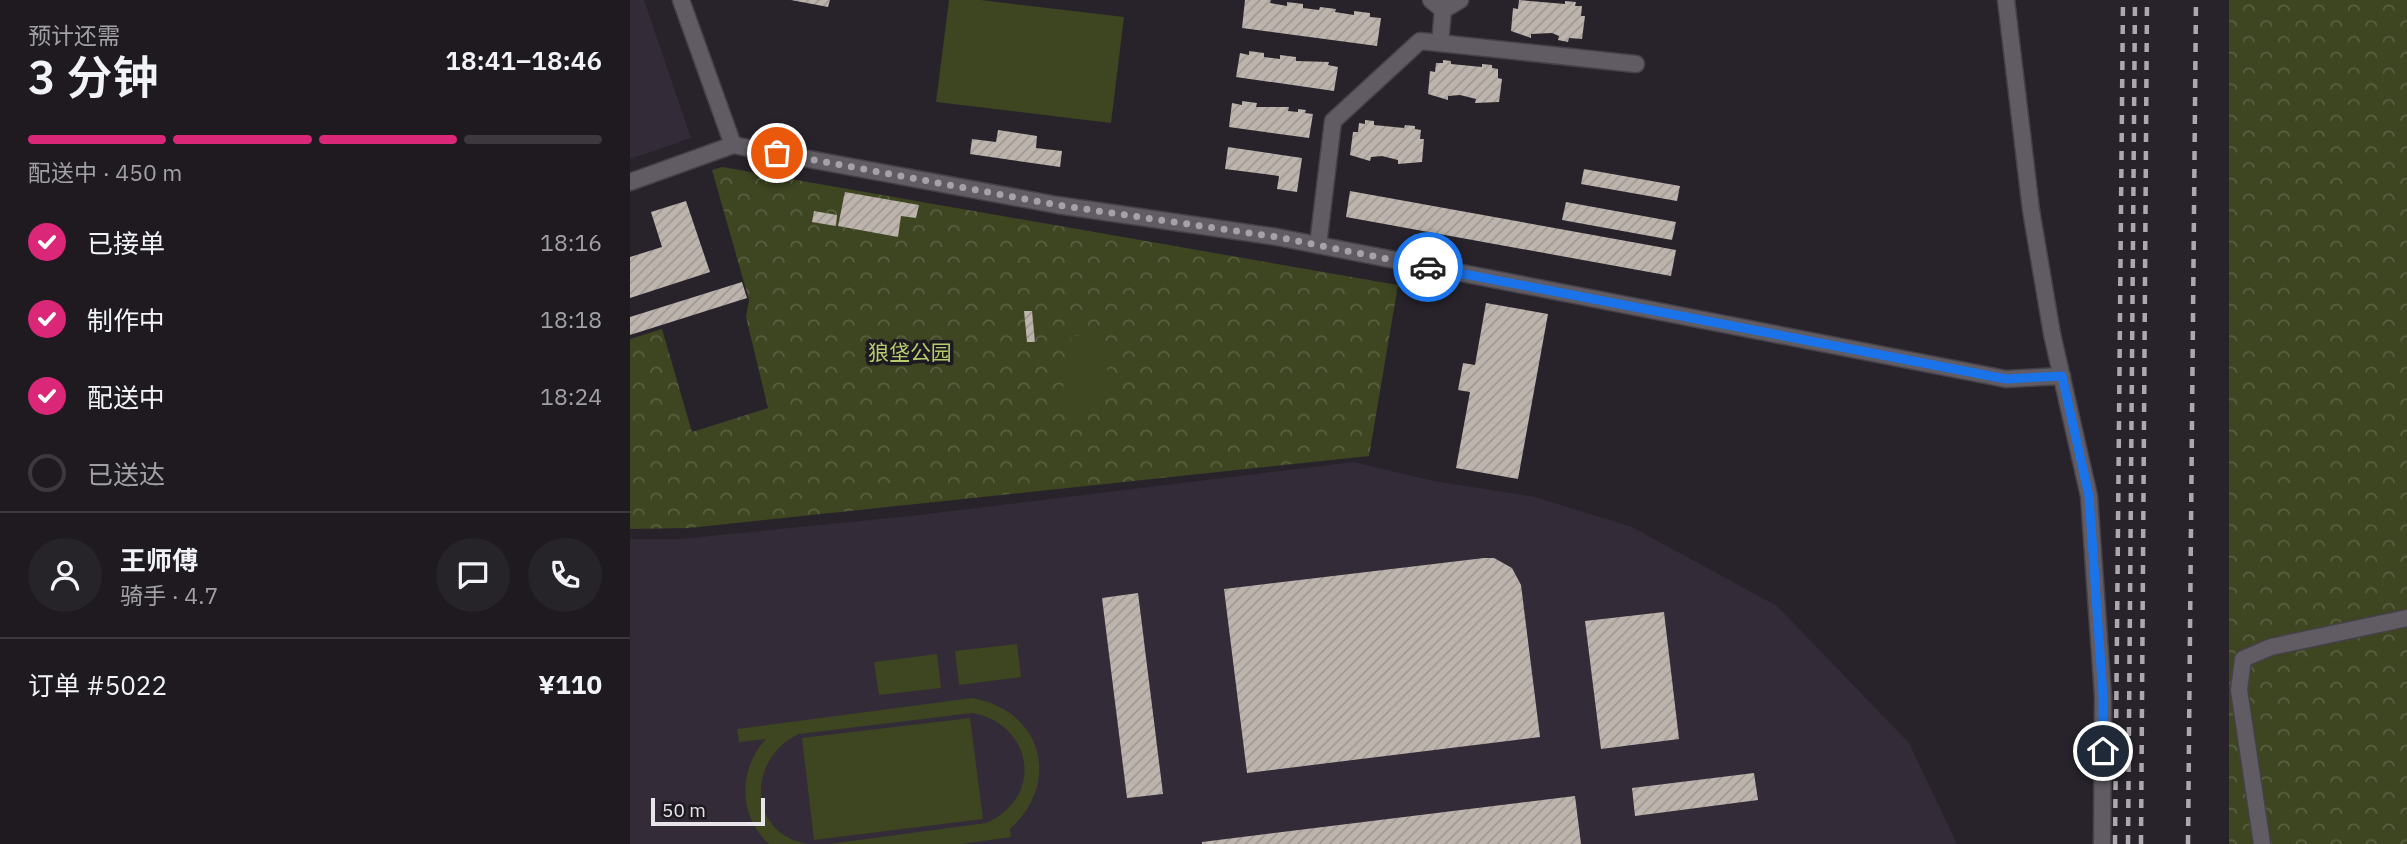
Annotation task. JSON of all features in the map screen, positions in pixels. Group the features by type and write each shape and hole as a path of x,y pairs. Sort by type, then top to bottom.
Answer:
{"street":[{"path":"681,0 733,145"},
{"path":"1440,43 1437,5 1460,0"},
{"path":"2006,0 2031,210 2062,376 2089,496 2103,696 2102,844"},
{"path":"1318,246 1333,121 1419,41 1636,64"},
{"path":"630,182 733,145 1057,205 1318,246 2006,379 2062,376"},
{"path":"2262,844 2239,690 2244,659 2271,647 2407,618"}],"shaded area":[{"path":"630,0 644,0 691,138 630,159"},
{"path":"1353,462 1434,481 1535,497 1632,527 1777,606 1909,743 1957,844 630,844 630,539 680,539 911,516"}],"green space":[{"path":"949,0 981,0 1124,17 1111,123 936,102"},
{"path":"2229,0 2407,0 2407,844 2229,844"},
{"name":"狼垡公园","path":"722,167 1398,285 1369,456 689,528 630,529 630,339 662,329 692,432 768,408 746,317 749,300 712,170"},
{"path":"1072,335 1112,342 1100,414 1060,407"},
{"path":"1017,644 1021,677 959,685 955,651"},
{"path":"937,654 941,688 879,695 874,662"},
{"path":"972,698 996,705 1015,717 1028,732 1037,750 1039,770 1036,790 1026,810 1010,829 1011,837 961,844 829,844 986,823 1005,812 1017,797 1023,780 1024,763 1019,746 1008,731 993,720 972,713 799,734 782,745 770,760 763,776 761,794 764,811 773,826 787,837 807,844 769,844 759,833 747,806 746,778 750,764 766,739 739,742 737,729"},
{"path":"970,718 983,819 814,840 802,738"}],"building":[{"path":"791,0 830,0 828,7"},
{"path":"1245,0 1271,0 1270,3 1287,6 1287,2 1303,4 1303,8 1336,9 1335,12 1354,15 1354,11 1370,13 1370,17 1381,18 1377,46 1242,28"},
{"path":"1519,0 1565,4 1565,1 1576,2 1575,6 1582,6 1581,16 1585,16 1582,39 1569,38 1568,42 1558,40 1559,36 1552,33 1531,34 1531,38 1511,31 1513,8 1518,9"},
{"path":"1249,51 1264,53 1264,57 1280,59 1280,55 1296,57 1296,61 1329,62 1328,65 1338,67 1334,91 1236,77 1240,53 1249,55"},
{"path":"1443,60 1451,61 1451,64 1482,67 1482,64 1492,65 1492,68 1498,69 1498,78 1502,79 1499,102 1475,103 1476,99 1460,95 1448,96 1448,100 1428,94 1430,71 1435,72 1436,63 1443,63"},
{"path":"1242,101 1257,103 1256,107 1289,107 1288,111 1298,112 1298,109 1306,110 1305,113 1313,114 1309,138 1229,127 1232,103 1242,105"},
{"path":"1365,120 1374,121 1374,125 1404,128 1405,125 1415,126 1415,129 1421,130 1420,139 1424,139 1422,162 1398,164 1398,160 1382,156 1371,157 1370,161 1350,155 1353,132 1358,132 1359,123 1365,124"},
{"path":"998,130 1037,136 1036,148 1062,151 1060,167 970,154 972,139 996,142"},
{"path":"1228,147 1302,158 1297,192 1277,189 1279,176 1225,169"},
{"path":"1584,169 1680,186 1677,201 1581,184"},
{"path":"1350,191 1676,250 1671,276 1346,217"},
{"path":"845,192 919,205 916,218 901,216 898,237 838,226"},
{"path":"686,201 710,272 630,298 630,257 662,247 651,212"},
{"path":"1566,202 1676,222 1672,240 1562,220"},
{"path":"814,211 837,215 836,226 812,222"},
{"path":"742,282 747,298 630,335 630,317"},
{"path":"1486,303 1548,314 1518,479 1456,468 1470,392 1458,390 1463,363 1475,365"},
{"path":"1024,311 1032,311 1035,342 1027,342"},
{"path":"1494,558 1512,568 1521,585 1540,737 1247,773 1224,589"},
{"path":"1138,593 1163,794 1127,798 1102,598"},
{"path":"1664,612 1679,739 1601,749 1585,621"},
{"path":"1754,773 1758,800 1635,816 1632,788"},
{"path":"1575,796 1581,844 1202,844 1202,842"}],"railway":[{"path":"2115,844 2123,0"},
{"path":"2128,844 2135,0"},
{"path":"2141,844 2147,0"},
{"path":"2188,844 2196,0"}],"way so far":[{"path":"777,153 1057,205 1277,237 1428,267"}],"route":[{"path":"1428,267 2006,379 2062,376 2089,496 2103,696 2103,751"}]}
